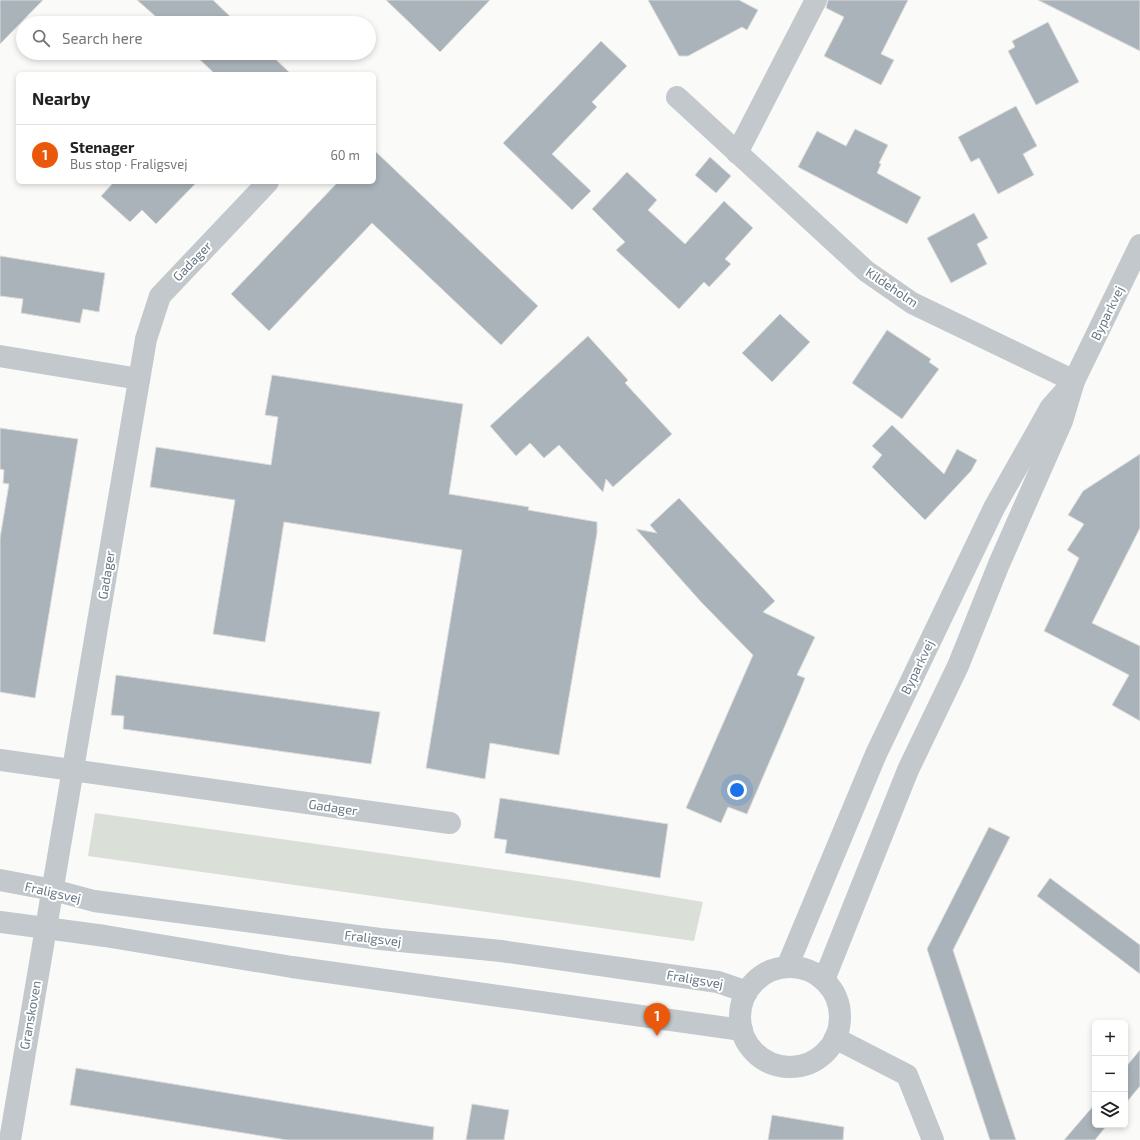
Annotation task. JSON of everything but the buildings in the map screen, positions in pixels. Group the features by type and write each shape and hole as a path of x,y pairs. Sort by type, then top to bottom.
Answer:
{"street":[{"path":"737,153 816,0"},
{"name":"Kildeholm","path":"677,97 866,271 912,304 1074,381"},
{"name":"Gadager","path":"53,890 146,339 160,296 266,184"},
{"name":"Byparkvej","path":"824,980 908,770 958,666 999,564 1062,421 1074,381 1140,244"},
{"path":"0,356 139,379"},
{"name":"Byparkvej","path":"787,967 876,754 994,508 1051,407 1074,381"},
{"name":"Gadager","path":"0,760 450,823"},
{"name":"Fraligsvej","path":"0,880 53,890 94,901 380,939 501,951 718,982 747,992"},
{"name":"Granskoven","path":"10,1140 53,890"},
{"path":"0,922 105,936 292,967 742,1030"},
{"path":"787,967 806,970 824,980 831,988 839,1007 839,1028 835,1038 822,1055 813,1061 802,1065 786,1066 770,1062 760,1057 752,1049 742,1030 741,1010 747,992 754,982 764,974 774,969 787,967"},
{"path":"835,1038 908,1075 933,1140"}],"shaded area":[{"path":"95,813 565,879 703,902 694,941 88,856"}],"place":[{"name":"Stenager","path":"657,1036"}]}
